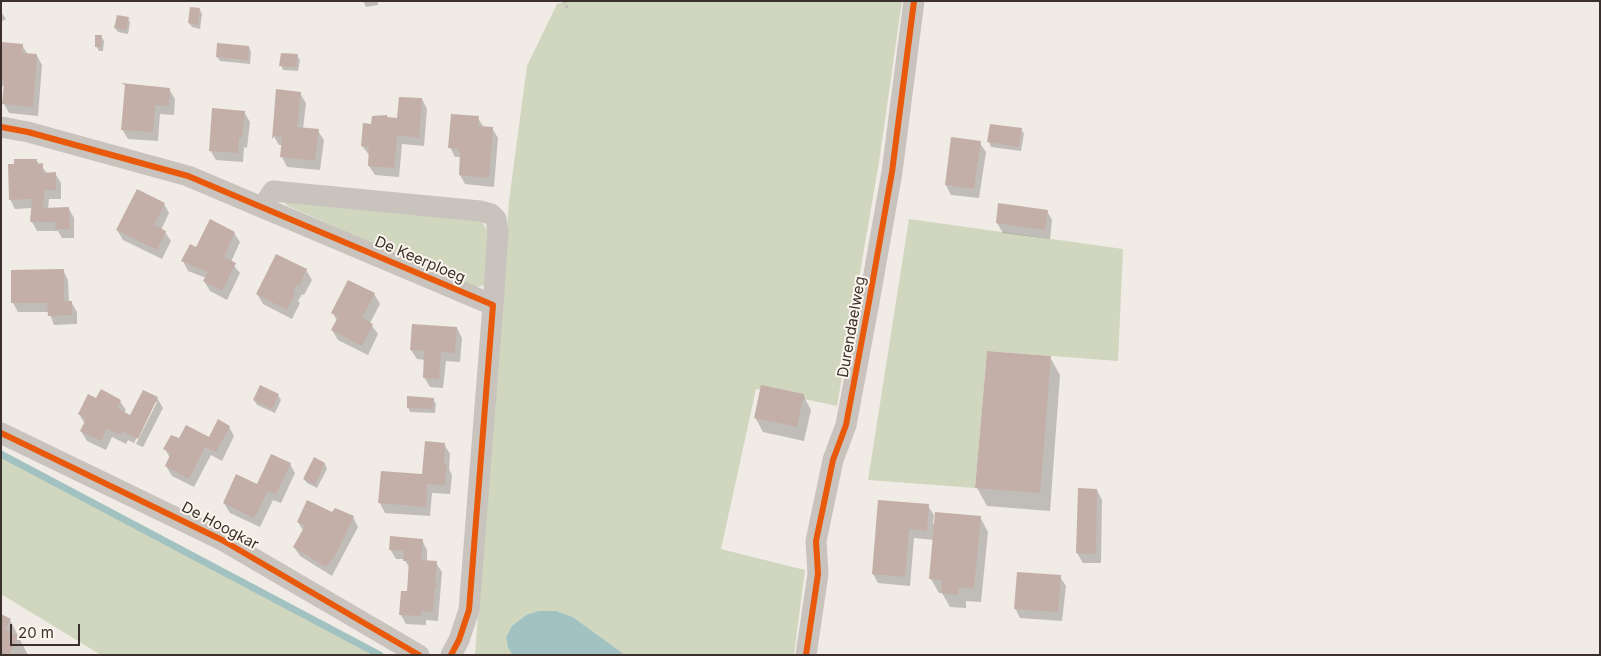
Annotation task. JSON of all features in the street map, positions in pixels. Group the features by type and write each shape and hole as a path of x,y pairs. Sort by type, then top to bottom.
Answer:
{"street":[{"name":"Durendaelweg","path":"806,655 818,574 816,541 833,460 846,425 892,172 914,1"},
{"name":"De Keerploeg","path":"1,127 28,132 188,176 263,206 493,305"},
{"path":"263,206 273,191 480,211 491,214 496,219 498,232 493,305 469,610 459,640 451,655"},
{"name":"De Hoogkar","path":"1,433 222,540 419,655"}],"path":[{"path":"564,1 567,8"}],"green space":[{"path":"568,1 902,1 879,162 837,406 756,389 721,549 805,570 794,655 625,655 573,617 556,611 538,611 526,615 512,626 506,637 508,648 513,655 475,655 509,201 527,66 557,4"},
{"path":"285,202 481,220 489,233 484,285 474,288 288,206"},
{"path":"909,219 1123,249 1118,361 987,351 975,488 868,480"},
{"path":"1,453 373,655 101,655 1,594"}],"water":[{"path":"538,611 556,611 573,617 625,655 513,655 508,648 506,637 512,626 526,615"}],"building":[{"path":"190,7 200,8 198,25 188,23"},
{"path":"117,15 129,17 126,30 114,28"},
{"path":"95,35 102,35 101,47 95,47"},
{"path":"1,42 23,44 22,53 37,54 33,107 2,104 4,82 1,77"},
{"path":"217,43 249,46 248,60 216,57"},
{"path":"281,53 298,54 296,67 279,66"},
{"path":"121,83 170,88 169,106 155,105 153,132 121,130 125,85"},
{"path":"276,89 301,92 297,127 319,129 315,161 280,157 282,137 274,136 272,139"},
{"path":"399,97 422,98 419,138 397,135 394,168 368,166 369,147 361,146 363,123 371,124 372,116 387,115 387,117 397,118"},
{"path":"212,108 245,111 238,153 209,151"},
{"path":"451,114 479,116 478,126 493,127 489,178 459,175 460,153 458,149 448,148"},
{"path":"990,124 1022,128 1019,147 987,142"},
{"path":"951,137 981,141 974,189 945,185"},
{"path":"14,159 37,159 37,164 43,163 43,173 56,172 56,190 44,190 43,208 69,207 70,229 55,229 56,222 30,222 32,199 9,200 8,164 14,164"},
{"path":"137,189 165,203 154,225 166,231 157,250 116,230"},
{"path":"998,203 1048,210 1045,230 996,223"},
{"path":"210,219 235,232 224,257 236,263 222,291 203,281 208,272 181,261 190,244 196,247"},
{"path":"276,254 307,269 299,286 296,285 293,292 295,293 287,310 256,294"},
{"path":"64,269 64,301 72,301 72,315 48,316 47,303 11,303 11,270"},
{"path":"348,280 375,293 362,318 373,324 362,346 331,330 338,317 331,313"},
{"path":"412,324 457,327 455,353 441,352 439,379 423,378 424,351 410,350"},
{"path":"987,351 1051,356 1040,493 975,488"},
{"path":"260,385 279,394 272,409 253,400"},
{"path":"761,385 804,394 797,427 754,418"},
{"path":"101,389 121,400 117,408 130,415 143,390 158,397 138,439 122,431 121,435 107,429 101,441 80,431 86,419 78,414 88,394 96,398"},
{"path":"407,396 434,398 433,409 407,408"},
{"path":"218,419 230,426 216,452 205,447 189,479 165,466 171,453 163,449 171,435 179,438 186,425 209,437"},
{"path":"425,441 445,443 444,464 447,464 445,485 427,484 426,507 378,503 381,471 422,474"},
{"path":"271,454 291,463 276,494 268,491 254,518 223,503 236,474 257,484"},
{"path":"314,457 325,463 315,485 303,479"},
{"path":"1078,488 1097,489 1096,554 1076,553"},
{"path":"307,500 332,512 335,508 354,516 336,554 326,567 293,547 305,526 297,522"},
{"path":"878,500 929,504 927,531 909,529 905,577 872,574"},
{"path":"935,512 981,516 974,589 959,587 958,595 941,593 942,580 929,579"},
{"path":"390,536 423,539 421,560 437,561 435,584 439,585 435,586 433,612 421,611 421,616 399,615 401,591 407,591 409,561 403,561 404,551 389,550"},
{"path":"1017,572 1061,575 1058,612 1014,609"},
{"path":"1,614 11,619 5,629 19,637 9,655 1,655"}],"waterway":[{"path":"1,454 380,655"}],"cycle path":[{"path":"806,655 818,574 816,541 833,460 846,425 869,302 892,172 914,1"},
{"path":"1,127 28,132 188,176 493,305 469,610 459,640 451,655"},
{"path":"1,433 222,540 419,655"}]}
